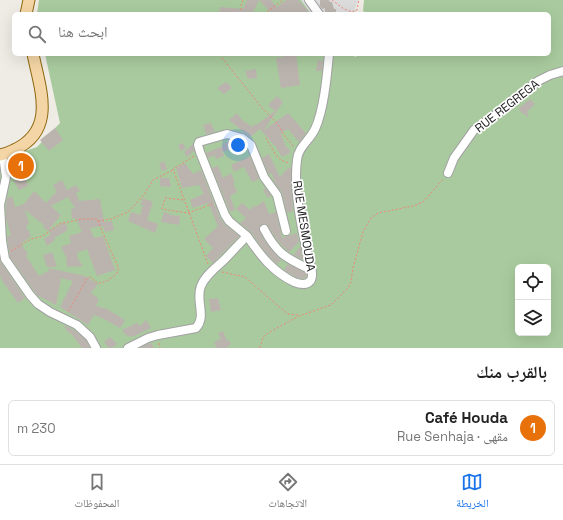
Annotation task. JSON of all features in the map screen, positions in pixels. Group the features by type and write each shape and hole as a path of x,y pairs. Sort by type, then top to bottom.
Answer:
{"main road":[{"path":"26,12 29,0"},
{"path":"2,155 28,142 42,119 42,101 33,56"}],"street":[{"path":"309,0 318,12"},
{"name":"RUE MESMOUDA","path":"246,236 267,264 289,280 298,284 306,284 311,279 311,270 300,222 296,164 298,152 315,130 319,120 327,78 329,56"},
{"name":"RUE REGREGA","path":"448,173 454,158 474,130 512,103 538,81 563,71"},
{"path":"128,348 148,338 158,335 196,328 200,324 201,318 198,295 202,282 246,236 227,219 200,152 198,145 200,142 224,134 242,138 250,146 264,177 277,195 286,231"},
{"path":"2,155 6,177 0,205 4,256 14,273 38,304 82,328 90,337 96,348"},
{"path":"264,229 270,241 277,250 293,262 311,270"}],"path":[{"path":"241,12 243,0"},
{"path":"267,12 283,0"},
{"path":"332,0 344,9 352,12 357,10 359,0"},
{"path":"221,56 254,98 277,123 284,135 298,152"},
{"path":"266,138 279,160 296,164"},
{"path":"98,221 111,219 128,212 144,194 151,183 200,152"},
{"path":"173,169 205,259 212,270 245,277 288,314 299,316"},
{"path":"260,348 266,335 299,316 331,305 348,288 351,282 353,268 363,232 370,219 378,213 413,206 423,202 448,173"},
{"path":"184,200 165,198 162,209 166,211 188,213 219,201"},
{"path":"4,256 31,239 43,236 60,224 93,218 98,221 112,252 118,271 115,276 100,283 90,277 87,278 64,318"}],"shaded area":[{"path":"174,0 359,0 355,8 356,12 195,12"}],"green space":[{"path":"39,0 301,0 310,12 37,12"},
{"path":"364,0 563,0 563,348 0,348 0,160 37,147 60,123 45,56 551,56 551,12 363,11"}],"building":[{"path":"247,0 259,0 253,12 219,12 220,7 243,9"},
{"path":"259,0 271,0 277,7 286,0 298,0 309,12 270,12"},
{"path":"320,0 328,0 332,2 336,12 325,12 325,8 322,9 320,6"},
{"path":"296,56 300,85 281,88 276,58"},
{"path":"318,60 323,61 322,71 316,71"},
{"path":"256,69 257,78 248,79 245,71"},
{"path":"226,82 232,88 224,94 217,88"},
{"path":"277,96 283,102 264,130 288,113 306,133 299,142 288,129 281,133 285,145 291,152 282,157 276,147 260,129 250,137 229,120 237,113 242,120 252,127 254,124 256,125 275,111 268,105"},
{"path":"530,99 535,104 527,112 529,118 520,111 519,108"},
{"path":"211,123 215,132 206,134 203,125"},
{"path":"55,128 63,140 49,151 40,140"},
{"path":"233,141 235,145 234,148 223,152 224,156 216,159 214,155 208,158 206,153 223,146 222,144"},
{"path":"183,143 186,148 181,151 178,145"},
{"path":"193,144 194,151 187,157 184,152"},
{"path":"269,154 280,177 291,167 293,211 287,213 282,192 275,183 272,174 269,174 262,158"},
{"path":"250,156 259,179 252,182 244,167 234,172 231,165"},
{"path":"164,161 167,169 162,171 159,164"},
{"path":"24,162 26,167 22,169 28,186 19,190 14,181 16,180 11,167"},
{"path":"185,163 193,174 201,170 220,218 225,225 239,236 213,263 206,256 213,248 204,239 218,226 208,203 193,208 190,200 204,194 199,185 182,188 176,168"},
{"path":"218,166 223,178 231,173 235,183 233,183 237,192 230,196 235,210 230,212 212,168"},
{"path":"160,178 169,178 171,187 160,186"},
{"path":"62,180 67,190 76,185 80,191 76,193 79,201 100,199 104,222 112,221 114,230 105,232 103,226 90,228 94,238 103,236 115,270 97,276 87,249 77,253 78,259 83,266 67,267 66,257 61,247 71,243 69,236 82,232 76,218 72,219 71,209 75,208 68,197 51,206 61,215 48,231 43,227 45,226 25,210 29,224 26,226 31,236 21,244 28,254 26,256 39,276 49,271 48,268 85,276 98,284 91,293 99,299 96,306 107,309 125,320 120,328 94,315 88,325 60,307 73,281 61,278 56,305 37,295 10,257 7,236 11,236 6,219 7,198 12,196 15,207 24,204 34,191 46,203 57,192 53,185"},
{"path":"265,188 271,196 268,198 263,190"},
{"path":"143,198 153,202 147,220 158,224 155,233 128,221 131,212 140,215 143,205 140,205"},
{"path":"264,201 269,214 276,212 282,238 297,233 299,242 289,252 278,241 267,225 261,224 259,229 264,240 281,260 277,264 266,253 251,232 240,223 246,218 236,209 242,203 250,210 254,205 255,207"},
{"path":"164,212 170,214 169,215 180,216 179,225 161,222"},
{"path":"65,222 68,230 54,238 55,240 47,246 44,239 51,234 48,231"},
{"path":"300,246 303,258 304,260 294,255"},
{"path":"52,252 57,267 47,267 43,255"},
{"path":"0,261 25,298 18,303 1,279"},
{"path":"288,264 307,274 306,277 298,278 284,270"},
{"path":"218,298 221,310 211,312 209,299"},
{"path":"146,320 151,328 132,337 126,335 122,330 137,323 140,326"},
{"path":"66,326 74,330 86,340 90,348 82,348 71,333 70,334 64,327"},
{"path":"223,331 227,341 228,340 231,344 226,348 217,348 214,343 221,338 218,334"},
{"path":"110,337 117,344 112,348 109,348 104,342"},
{"path":"150,343 154,348 140,348"}],"place":[{"name":"Café Houda","path":"21,166"}]}
